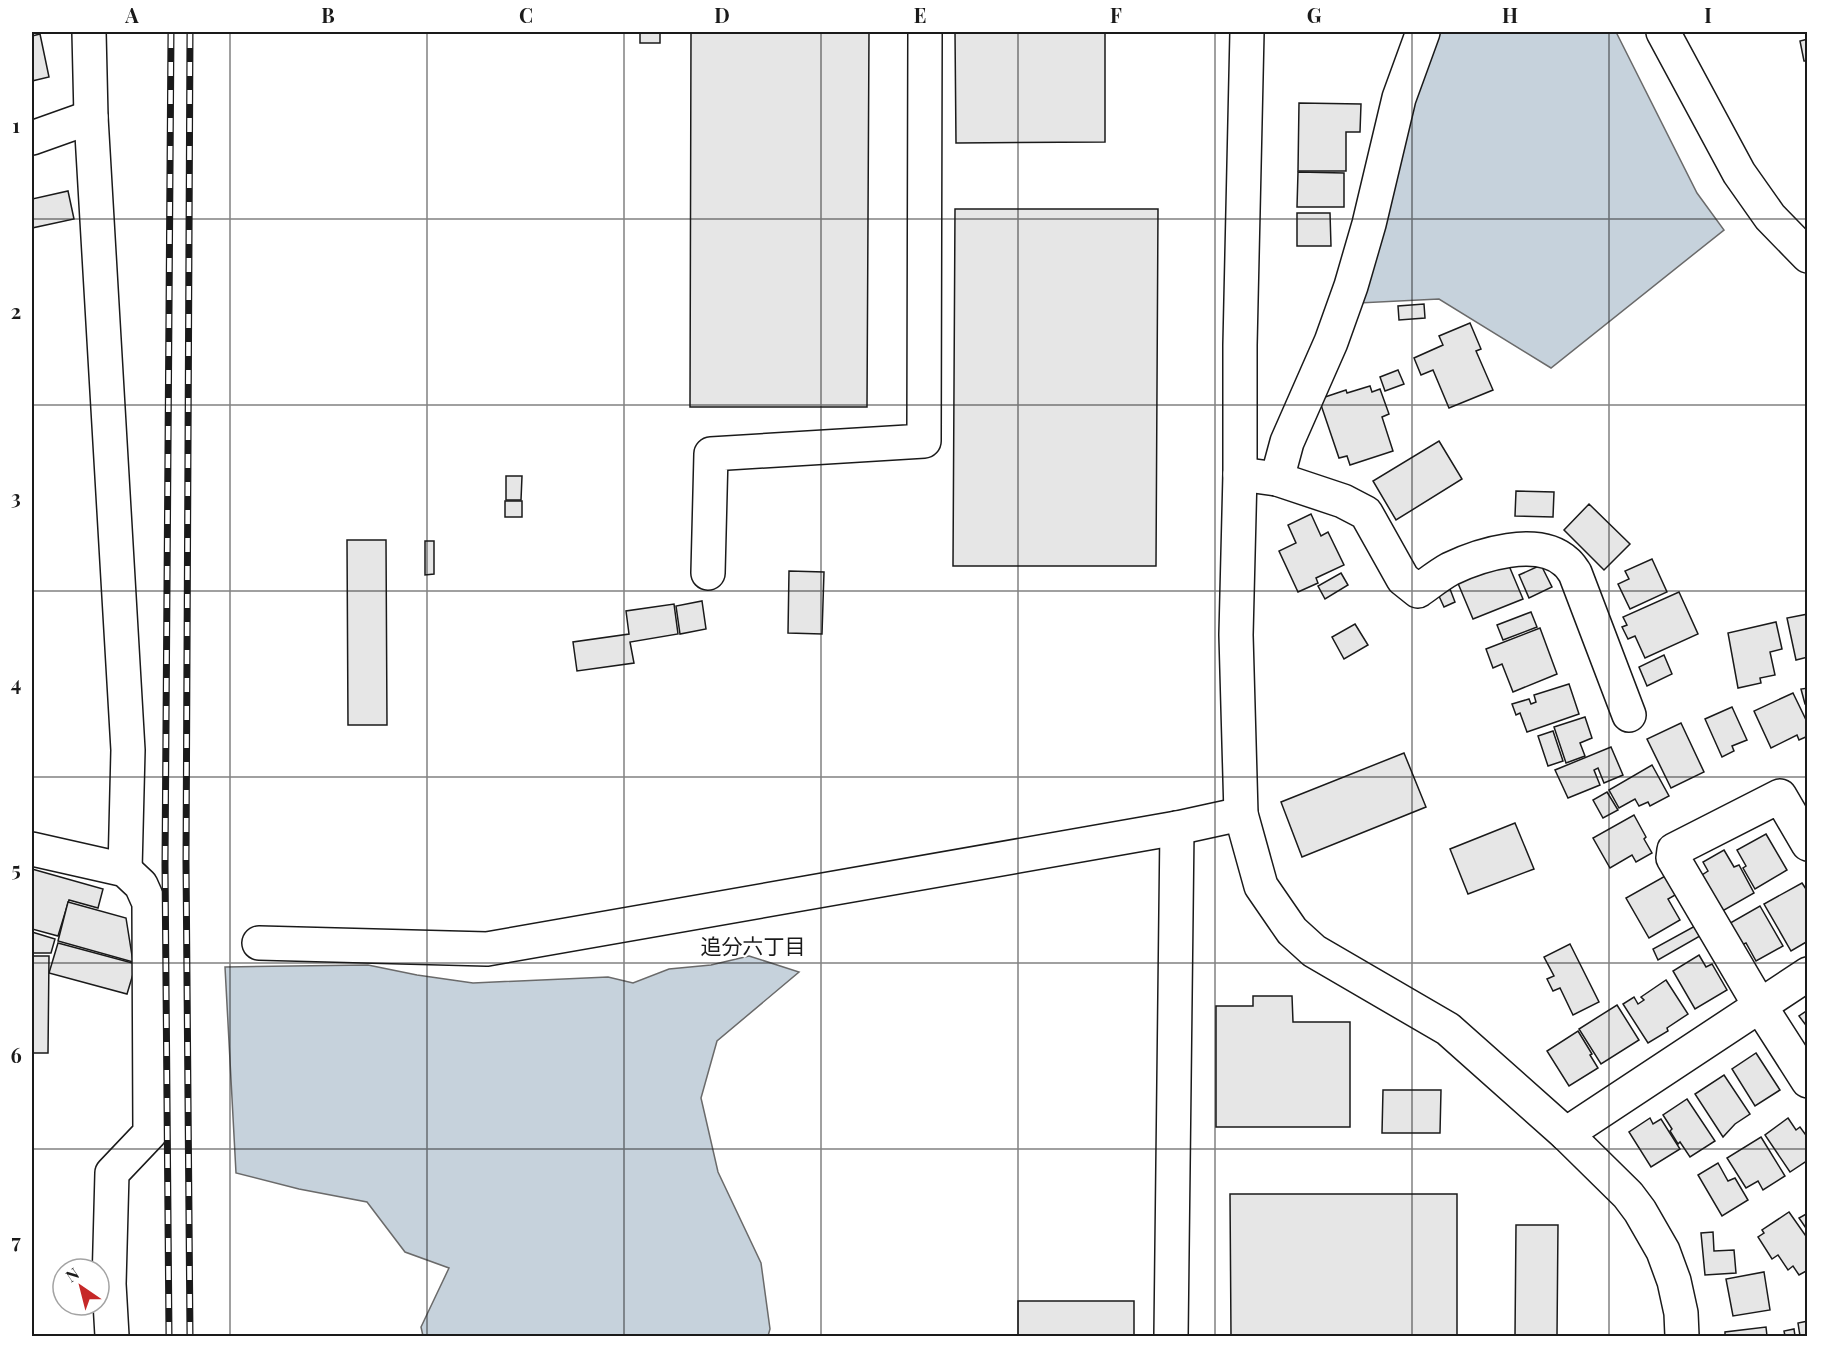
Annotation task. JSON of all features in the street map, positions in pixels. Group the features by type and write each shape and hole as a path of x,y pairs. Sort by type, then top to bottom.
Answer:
{"street":[{"path":"89,32 91,117 128,750 125,870"},
{"path":"708,573 711,454 924,441 925,32"},
{"path":"1247,32 1236,636 1241,814 1261,886 1292,931 1314,951 1448,1029 1566,1134 1628,1195 1659,1242 1674,1281 1681,1313 1682,1336"},
{"path":"1277,479 1287,442 1331,342 1350,286 1369,224 1399,98 1423,32"},
{"path":"1663,32 1739,173 1770,218 1806,253"},
{"path":"32,138 91,117"},
{"path":"1240,474 1277,479 1343,501 1366,513 1403,579 1418,591 1448,570 1486,554 1527,549 1565,560 1575,573 1629,715"},
{"path":"1808,844 1780,796 1674,850 1673,858 1760,1006 1808,1081"},
{"path":"259,943 487,949 1177,828 1241,814"},
{"path":"1171,1336 1177,828"},
{"path":"32,849 125,870 141,885 149,903 150,1133 112,1173 109,1284 112,1336"},
{"path":"1566,1134 1808,974"}],"shaded area":[{"path":"1433,32 1616,32 1697,193 1724,230 1551,368 1439,299 1359,303"},
{"path":"749,956 799,972 717,1041 701,1098 718,1172 761,1263 770,1329 768,1336 423,1336 421,1327 449,1268 405,1252 367,1202 299,1189 236,1173 225,967 368,965 473,983 608,977 633,983 669,969 711,965"}],"building":[{"path":"640,32 660,32 660,43 640,43"},
{"path":"691,32 869,32 867,407 690,407"},
{"path":"955,32 1105,32 1105,142 956,143"},
{"path":"40,34 49,77 32,81 32,36"},
{"path":"1808,39 1808,61 1804,61 1800,41"},
{"path":"1299,103 1361,104 1360,132 1346,132 1346,171 1298,171"},
{"path":"1298,172 1344,173 1344,207 1297,207"},
{"path":"68,191 74,219 32,228 32,199"},
{"path":"955,209 1158,209 1156,566 953,566"},
{"path":"1297,213 1330,213 1331,246 1297,246"},
{"path":"1424,304 1425,318 1399,320 1398,306"},
{"path":"1470,323 1481,349 1476,351 1493,390 1449,408 1433,370 1421,375 1414,358 1443,345 1439,336"},
{"path":"1398,370 1404,384 1385,391 1380,377"},
{"path":"1370,386 1372,392 1380,389 1389,414 1382,417 1393,451 1350,465 1347,456 1339,458 1319,399 1346,390 1347,393"},
{"path":"1439,441 1462,479 1396,520 1373,481"},
{"path":"506,476 522,476 521,500 506,500"},
{"path":"1516,491 1554,492 1553,517 1515,516"},
{"path":"505,501 522,501 522,517 505,517"},
{"path":"1589,504 1630,544 1604,570 1564,530"},
{"path":"1311,514 1321,536 1328,532 1344,565 1316,578 1318,583 1298,592 1279,551 1296,543 1288,525"},
{"path":"347,540 386,540 387,725 348,725"},
{"path":"425,541 434,541 434,574 425,575"},
{"path":"1652,559 1667,592 1630,609 1618,584 1629,579 1625,571"},
{"path":"1507,561 1523,599 1473,619 1457,581"},
{"path":"1541,565 1552,587 1529,598 1519,575"},
{"path":"789,571 824,572 822,634 788,633"},
{"path":"1341,573 1348,585 1325,599 1318,586"},
{"path":"1450,589 1455,602 1444,607 1438,594"},
{"path":"1679,592 1698,634 1645,658 1635,636 1628,639 1622,627 1627,625 1623,617"},
{"path":"702,601 706,629 680,634 676,606"},
{"path":"674,604 678,634 630,642 634,663 577,671 573,642 629,634 626,611"},
{"path":"1531,612 1537,627 1503,640 1497,625"},
{"path":"1808,614 1808,657 1796,660 1787,618"},
{"path":"1776,622 1782,649 1770,652 1775,675 1760,678 1761,683 1738,688 1728,633"},
{"path":"1355,624 1368,645 1344,659 1332,637"},
{"path":"1540,628 1557,674 1513,692 1502,664 1493,668 1486,649"},
{"path":"1664,655 1672,674 1647,686 1639,667"},
{"path":"1569,684 1579,714 1527,732 1520,713 1516,715 1512,704 1529,699 1531,704 1536,702 1534,695"},
{"path":"1808,688 1808,704 1805,704 1801,689"},
{"path":"1793,693 1808,724 1808,736 1799,740 1797,735 1771,748 1754,711"},
{"path":"1732,707 1747,740 1732,746 1734,751 1722,757 1705,719"},
{"path":"1585,717 1592,738 1580,743 1585,756 1566,763 1554,727"},
{"path":"1681,723 1704,772 1671,788 1647,739"},
{"path":"1553,731 1563,761 1548,766 1538,736"},
{"path":"1611,747 1623,775 1604,783 1598,768 1594,770 1600,785 1568,798 1555,770"},
{"path":"1404,753 1426,807 1302,857 1281,802"},
{"path":"1652,765 1669,796 1650,806 1648,802 1639,806 1635,799 1619,808 1609,790"},
{"path":"1607,792 1618,810 1603,818 1593,800"},
{"path":"1634,815 1652,853 1636,862 1632,855 1610,868 1593,838"},
{"path":"1515,823 1534,869 1468,894 1450,849"},
{"path":"1766,834 1787,870 1755,889 1743,868 1746,866 1737,850"},
{"path":"1724,850 1734,867 1739,865 1754,893 1719,913 1702,875 1708,871 1703,862"},
{"path":"32,869 103,889 98,908 69,900 58,936 32,929"},
{"path":"1667,875 1677,894 1668,899 1680,920 1649,938 1626,898"},
{"path":"1802,883 1808,892 1808,941 1791,951 1764,904"},
{"path":"68,902 126,918 133,962 58,941"},
{"path":"1760,906 1783,946 1756,961 1746,943 1737,947 1725,926"},
{"path":"1695,926 1700,936 1658,960 1653,949"},
{"path":"32,932 55,939 51,953 32,953"},
{"path":"58,943 136,964 127,994 49,973"},
{"path":"1570,944 1599,1002 1573,1015 1560,988 1553,991 1547,979 1554,976 1544,957"},
{"path":"1699,955 1706,967 1712,964 1727,990 1695,1009 1673,971"},
{"path":"32,956 49,956 48,1053 32,1053"},
{"path":"1666,980 1688,1014 1667,1028 1668,1031 1648,1043 1623,1004 1634,997 1638,1004 1644,1000 1641,997"},
{"path":"1253,996 1292,996 1293,1022 1350,1022 1350,1127 1216,1127 1216,1006 1253,1006"},
{"path":"1617,1005 1639,1040 1601,1064 1579,1029"},
{"path":"1808,1010 1808,1028 1799,1016"},
{"path":"1578,1031 1598,1068 1569,1086 1547,1051"},
{"path":"1756,1053 1780,1090 1755,1106 1732,1069"},
{"path":"1724,1075 1750,1114 1735,1124 1723,1137 1695,1094"},
{"path":"1383,1090 1441,1090 1440,1133 1382,1133"},
{"path":"1687,1099 1715,1141 1690,1157 1680,1142 1678,1144 1663,1115"},
{"path":"1650,1118 1653,1124 1661,1119 1680,1149 1651,1167 1629,1132"},
{"path":"1788,1118 1796,1130 1800,1127 1808,1138 1808,1160 1790,1172 1765,1135"},
{"path":"1761,1137 1785,1176 1763,1190 1758,1181 1746,1188 1727,1158"},
{"path":"1718,1163 1728,1181 1735,1178 1748,1200 1722,1216 1698,1175"},
{"path":"1230,1194 1457,1194 1457,1336 1231,1336"},
{"path":"1789,1212 1808,1239 1808,1270 1799,1275 1793,1266 1788,1270 1778,1255 1772,1259 1758,1237 1764,1233 1762,1230"},
{"path":"1808,1213 1808,1231 1799,1218"},
{"path":"1516,1225 1558,1225 1557,1336 1515,1336"},
{"path":"1713,1232 1714,1251 1734,1250 1736,1273 1705,1275 1701,1233"},
{"path":"1764,1272 1770,1310 1733,1316 1726,1279"},
{"path":"1018,1301 1134,1301 1134,1336 980,1336 1018,1335"},
{"path":"1808,1321 1808,1336 1800,1336 1798,1323"},
{"path":"1766,1327 1767,1336 1725,1336 1725,1332"},
{"path":"1794,1329 1795,1336 1785,1336 1784,1331"}],"railway":[{"path":"169,1336 165,865 171,32"},
{"path":"190,32 186,862 190,1336"}],"district":[{"name":"追分六丁目","path":"753,947"}]}
